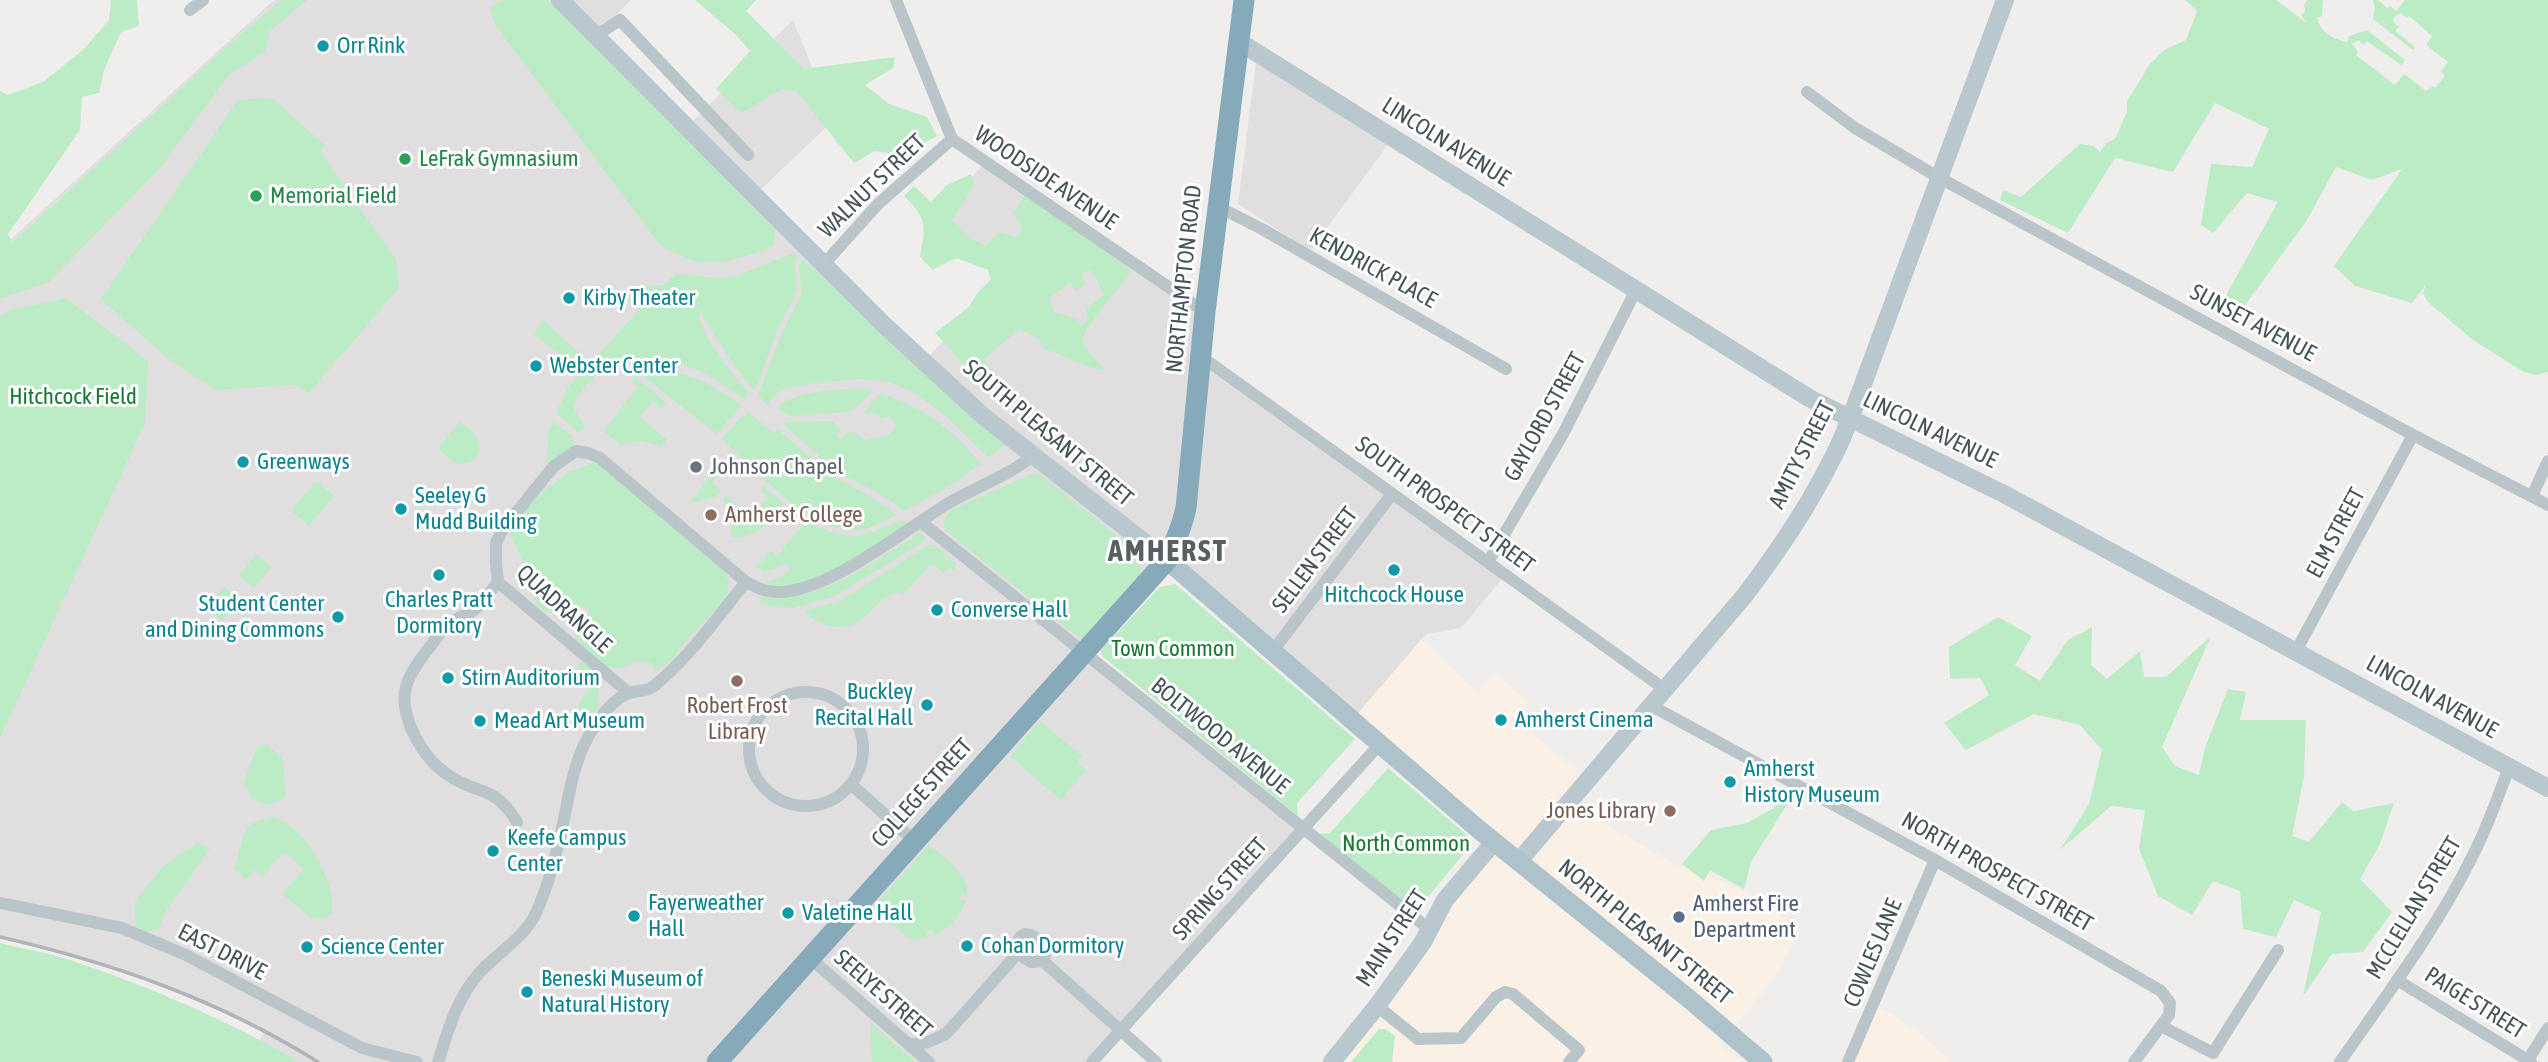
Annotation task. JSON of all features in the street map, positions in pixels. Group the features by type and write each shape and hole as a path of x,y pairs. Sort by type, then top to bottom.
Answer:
{"highway":[{"name":"NORTHAMPTON ROAD","path":"1167,560 1183,524 1186,508 1217,206 1244,0"},
{"name":"COLLEGE STREET","path":"716,1062 1167,560"}],"main road":[{"name":"SOUTH PLEASANT STREET","path":"560,0 882,323 983,416 1167,560 1494,842"},
{"name":"AMITY STREET","path":"1518,861 1663,688 1721,624 1779,550 1832,460 2005,0"},
{"name":"LINCOLN AVENUE","path":"1238,41 1809,398 2004,494 2548,788"},
{"name":"NORTH PLEASANT STREET","path":"1494,842 1757,1060"},
{"name":"MAIN STREET","path":"1332,1062 1423,942 1445,900 1494,842"}],"street":[{"path":"190,10 203,0"},
{"name":"WOODSIDE AVENUE","path":"896,0 952,139 1205,312"},
{"path":"595,36 620,20 748,155"},
{"name":"SUNSET AVENUE","path":"1807,92 1855,128 1938,177 2413,435 2548,505"},
{"name":"WALNUT STREET","path":"824,264 878,204 952,139"},
{"name":"KENDRICK PLACE","path":"1217,206 1506,369"},
{"name":"GAYLORD STREET","path":"1488,562 1564,432 1636,290"},
{"name":"SOUTH PROSPECT STREET","path":"1202,357 1663,688"},
{"name":"ELM STREET","path":"2296,651 2413,435"},
{"name":"QUADRANGLE","path":"629,693 498,582 496,543 503,529 554,467 576,452 600,458 746,582"},
{"path":"438,1062 453,1015 463,995 481,972 510,947 535,916 561,837 581,749 593,727 612,703 629,693 651,689 673,670 746,582 762,590 774,592 787,592 815,583 871,555 965,493 1018,468 1032,456"},
{"path":"2532,496 2548,461"},
{"name":"SELLEN STREET","path":"1272,652 1392,494"},
{"name":"BOLTWOOD AVENUE","path":"921,522 1302,830 1429,929"},
{"path":"498,582 474,610 449,624 410,673 404,692 404,708 417,743 436,766 462,783 501,800 517,822"},
{"path":"804,691 820,693 842,704 858,723 863,738 862,762 851,785 839,796 817,805 793,805 778,799 765,789 755,775 749,744 753,727 761,713 773,702 804,691"},
{"name":"NORTH PROSPECT STREET","path":"1650,705 1935,860 2156,988 2170,1003 2169,1015 2161,1026"},
{"name":"SPRING STREET","path":"1092,1062 1380,744"},
{"name":"MCCLELLAN STREET","path":"2340,1062 2435,923 2458,883 2475,851 2509,768"},
{"path":"851,785 914,841"},
{"name":"COWLES LANE","path":"1848,1062 1935,860"},
{"name":"EAST DRIVE","path":"0,903 122,928 186,955 362,1048 417,1062"},
{"path":"1043,961 1047,950 1030,934 1025,934 1016,943 1018,953 1031,962 1043,961 1156,1062"},
{"path":"2134,1062 2161,1026 2213,1053 2278,950"},
{"path":"909,1045 928,1042 946,1034 1018,953"},
{"name":"SEELYE STREET","path":"810,958 929,1062"},
{"name":"PAIGE STREET","path":"2397,979 2530,1061"},
{"path":"1377,1006 1418,1039 1452,1040 1461,1038 1496,997 1505,992 1513,994 1579,1050 1569,1062"},
{"path":"2530,1061 2548,1028"}],"shaded area":[{"name":"Amherst College","path":"274,0 631,0 595,36 686,128 793,20 834,120 754,196 925,360 1005,278 935,215 986,162 1205,312 1202,357 1506,574 1461,628 1426,634 1352,720 1167,560 1085,653 1302,830 1092,1062 246,1062 265,1031 216,1006 153,980 63,952 0,937 0,249"},
{"path":"1256,63 1390,142 1310,251 1238,204"},
{"path":"1421,640 1478,693 1495,674 1529,702 1517,720 1582,775 1569,802 1672,863 1739,888 1801,929 1775,978 1720,1044 1740,1062 1332,1062 1494,842 1352,720"},
{"path":"1874,1004 1915,1029 1952,1062 1848,1062"}],"green space":[{"path":"111,0 137,0 139,26 121,32 104,70 99,93 82,97 80,130 8,234 12,243 281,0 307,0 269,32 266,51 230,74 160,168 49,282 0,299 0,91 8,95 43,82 83,50 109,20"},
{"path":"502,0 548,0 775,229 774,244 736,259 713,262 682,257 660,245 498,29 490,8"},
{"path":"695,0 756,0 746,11 804,69 895,57 893,68 865,85 889,104 927,117 937,136 902,155 874,151 854,163 797,92 782,89 741,113 716,89 750,51 735,34"},
{"path":"2185,0 2276,0 2308,24 2301,15 2305,11 2304,5 2308,0 2323,0 2322,16 2317,18 2325,31 2332,37 2347,42 2349,36 2367,30 2405,60 2401,65 2367,41 2364,45 2358,40 2352,44 2358,52 2356,55 2395,85 2404,74 2426,91 2433,86 2435,88 2445,76 2441,72 2448,62 2426,45 2432,36 2409,16 2407,18 2401,13 2394,17 2393,22 2399,27 2395,31 2415,47 2413,50 2373,19 2373,0 2378,0 2387,8 2390,6 2396,11 2405,0 2548,0 2548,372 2536,375 2524,372 2473,340 2427,301 2423,293 2426,284 2412,303 2355,286 2334,266 2402,169 2372,180 2336,167 2307,220 2235,319 2220,306 2278,202 2247,193 2213,233 2201,225 2211,164 2252,167 2269,129 2215,103 2173,172 2115,158 2068,233 2000,200 2003,190 2021,197 2080,144 2094,146 2100,152 2106,143 2115,139 2127,112 2127,101 2150,64 2164,50 2186,40 2197,11"},
{"name":"Memorial Field","path":"272,98 325,145 320,151 396,259 399,288 309,393 295,385 215,390 165,356 101,299 238,100"},
{"path":"971,174 974,185 952,220 972,240 986,245 999,232 1017,237 1022,228 1014,213 1025,194 1085,234 1131,271 1086,330 1082,340 1106,371 1043,349 1039,339 1019,329 984,360 1004,382 997,395 991,393 935,333 969,307 991,279 988,270 956,258 932,270 920,256 923,223 904,196 914,186 931,202 947,185","holes":["1091,269 1104,294 1086,310 1088,320 1081,326 1074,318 1054,312 1049,298 1070,283 1077,291 1086,283 1081,274"]},
{"path":"791,254 799,256 794,262 797,288 795,297 777,330 759,381 753,390 729,358 698,308 700,320 710,342 749,393 744,399 708,375 689,367 661,359 632,358 606,367 579,394 573,407 585,426 579,433 556,413 568,387 639,310 627,301 644,286 663,285 676,274 720,278 741,274"},
{"path":"803,259 1004,444 989,458 948,418 917,394 890,382 860,379 815,383 780,390 767,405 758,395 782,333 802,293 799,266"},
{"name":"Hitchcock Field","path":"66,298 148,361 145,423 0,738 0,317 11,310"},
{"path":"543,320 584,357 575,367 534,334"},
{"path":"647,365 705,382 741,405 717,434 639,373"},
{"path":"635,376 666,403 662,409 653,401 640,417 667,440 661,446 641,441 620,445 603,431 638,387 631,381"},
{"path":"837,389 874,389 858,406 847,412 789,416 777,408 795,397 808,394"},
{"path":"880,393 923,412 936,421 960,440 980,464 948,487 904,511 885,497 836,471 784,425 785,422 833,421 840,431 836,435 841,439 848,432 856,433 864,440 889,435 895,428 894,421 889,416 882,419 874,413 862,414"},
{"path":"749,412 773,433 777,429 832,475 880,502 896,515 861,530 843,529 824,523 805,512 768,483 722,439 738,420"},
{"path":"460,422 476,436 479,444 475,458 462,464 451,461 438,448"},
{"path":"553,422 572,436 575,450 546,474 549,430"},
{"path":"728,456 741,466 737,471 727,464 712,483 721,491 715,497 688,504"},
{"path":"596,462 726,572 729,586 726,598 678,650 675,658 655,671 650,662 634,661 623,668 607,668 595,674 599,704 587,719 577,707 591,684 577,666 587,652 576,636 580,627 591,620 588,609 572,604 545,612 536,604 524,564 509,531 514,522 549,486 568,472"},
{"name":"Town Common","path":"1031,474 1040,475 1138,552 1142,560 1140,577 1082,640 945,530 943,520 949,511"},
{"path":"316,481 334,496 309,526 291,511"},
{"path":"764,487 783,503 755,533 730,537 733,518 723,498 725,495 752,517 768,498 760,491"},
{"path":"901,520 906,524 838,569 819,578 780,586 763,583 777,579 790,570 786,564 765,572 756,567 771,551 777,556 806,522 834,533 854,536 873,532"},
{"path":"919,533 925,537 923,542 835,596 794,608 760,604 761,597 803,595 824,588 864,568"},
{"path":"929,545 934,545 956,564 954,571 949,567 943,573 932,563 903,595 899,592 891,594 861,620 844,627 822,624 804,611 840,601"},
{"path":"256,554 272,567 254,588 239,575"},
{"name":"Town Common","path":"1175,584 1355,739 1297,803 1298,816 1101,655 1101,650 1160,587"},
{"path":"224,587 240,600 222,621 207,608"},
{"path":"1998,617 2032,636 2015,665 2040,681 2068,640 2092,627 2091,665 2107,679 2140,651 2144,677 2166,677 2211,636 2162,747 2175,766 2199,775 2205,748 2228,689 2246,692 2240,720 2306,720 2304,776 2292,836 2309,842 2342,802 2354,811 2394,803 2380,844 2360,879 2392,912 2363,952 2332,954 2303,996 2321,912 2294,900 2276,937 2243,929 2240,891 2213,881 2192,915 2158,896 2139,849 2145,810 2111,806 2060,850 2089,804 2102,750 2080,725 2034,714 1966,750 1944,723 1989,695 1980,678 1950,679 1949,647"},
{"path":"1040,721 1082,756 1077,763 1086,770 1061,800 1010,756"},
{"path":"266,743 283,759 286,797 267,805 251,798 244,783 256,749"},
{"name":"North Common","path":"1388,768 1468,836 1463,841 1467,848 1464,853 1418,909 1410,907 1319,834 1330,833"},
{"path":"1787,791 1793,795 1751,862 1744,889 1710,870 1704,881 1682,864 1711,830 1747,823 1774,808"},
{"path":"273,817 296,831 307,843 324,871 332,901 332,913 325,918 311,918 282,894 304,869 284,852 262,877 254,870 246,880 234,868 248,828 253,823"},
{"path":"197,843 210,849 167,909 158,930 145,932 135,928 135,902 162,867"},
{"path":"928,846 955,867 965,882 967,897 960,895 960,901 966,900 964,906 945,929 934,936 932,930 929,930 925,935 929,938 911,940 873,908"},
{"path":"0,943 64,958 131,982 217,1019 299,1062 0,1062"},
{"path":"870,1022 915,1062 872,1062"},
{"path":"1379,1029 1385,1029 1395,1036 1392,1062 1351,1062"}],"railway":[{"path":"0,937 83,959 164,986 242,1020 318,1062"}],"place":[{"name":"Orr Rink","path":"323,46"},
{"name":"LeFrak Gymnasium","path":"405,159"},
{"name":"Memorial Field","path":"256,196"},
{"name":"Kirby Theater","path":"569,298"},
{"name":"Webster Center","path":"536,366"},
{"name":"Greenways","path":"243,462"},
{"name":"Johnson Chapel","path":"696,467"},
{"name":"Seeley G Mudd Building","path":"401,509"},
{"name":"Amherst College","path":"711,515"},
{"name":"Hitchcock House","path":"1394,570"},
{"name":"Charles Pratt Dormitory","path":"439,575"},
{"name":"Converse Hall","path":"937,610"},
{"name":"Student Center and Dining Commons","path":"338,617"},
{"name":"Stirn Auditorium","path":"448,678"},
{"name":"Robert Frost Library","path":"737,681"},
{"name":"Buckley Recital Hall","path":"927,705"},
{"name":"Amherst Cinema","path":"1501,720"},
{"name":"Mead Art Museum","path":"480,721"},
{"name":"Amherst History Museum","path":"1730,782"},
{"name":"Jones Library","path":"1670,811"},
{"name":"Keefe Campus Center","path":"493,851"},
{"name":"Valetine Hall","path":"788,913"},
{"name":"Fayerweather Hall","path":"634,916"},
{"name":"Amherst Fire Department","path":"1679,917"},
{"name":"Cohan Dormitory","path":"967,946"},
{"name":"Science Center","path":"307,947"},
{"name":"Beneski Museum of Natural History","path":"527,992"}],"district":[{"name":"AMHERST","path":"1168,552"}]}
